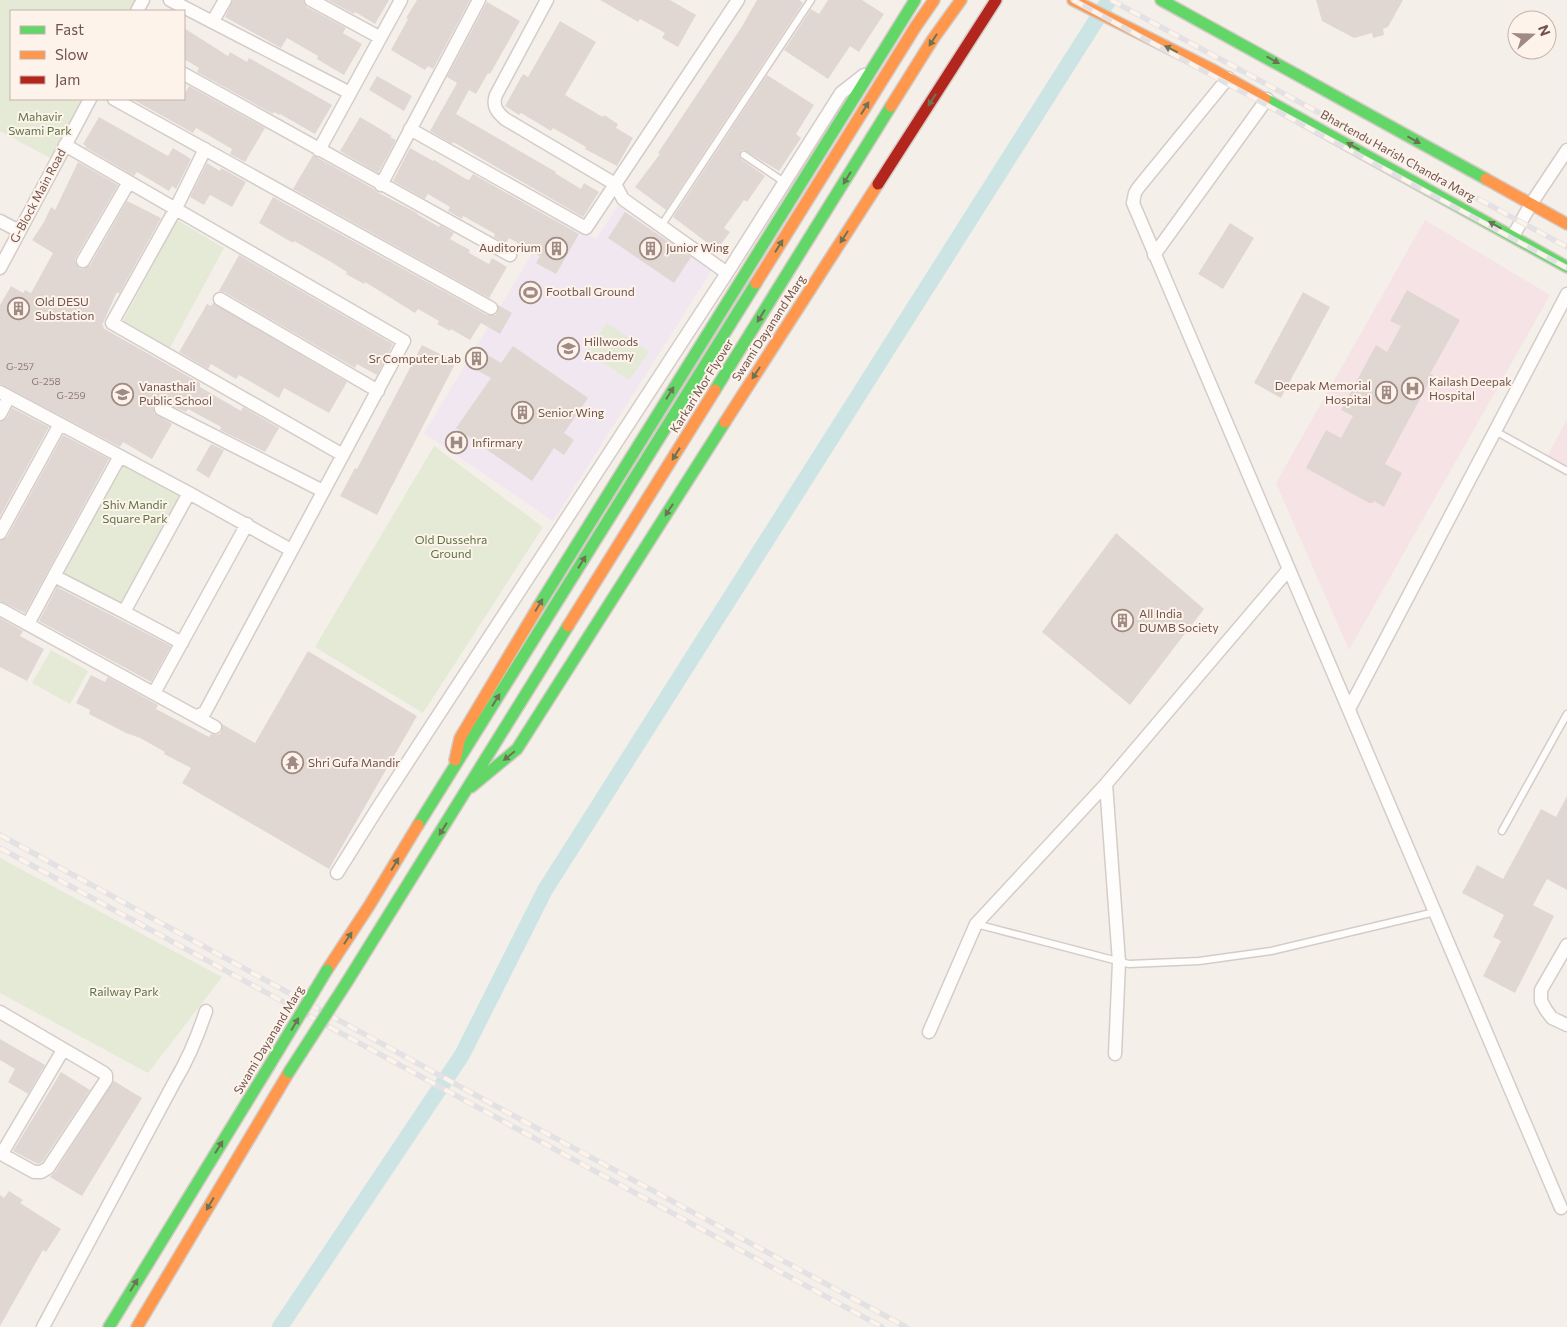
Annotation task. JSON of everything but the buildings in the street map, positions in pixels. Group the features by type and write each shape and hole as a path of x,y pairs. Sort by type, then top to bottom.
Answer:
{"main road":[{"path":"453,768 460,738 514,647 915,0"},
{"name":"Karkari Mor Flyover","path":"453,768 934,0"},
{"name":"Karkari Mor Flyover","path":"469,788 933,39 961,0"},
{"name":"Swami Dayanand Marg","path":"469,788 517,749 996,0"},
{"name":"Bhartendu Harish Chandra Marg","path":"1073,0 1267,99 1567,267"},
{"name":"Bhartendu Harish Chandra Marg","path":"1161,0 1230,36 1567,224"},
{"name":"Swami Dayanand Marg","path":"109,1327 453,768"},
{"path":"137,1327 289,1072 469,788"}],"street":[{"path":"170,0 350,93"},
{"path":"213,21 224,0"},
{"path":"311,0 379,38"},
{"path":"319,150 401,0"},
{"path":"381,185 479,0"},
{"path":"547,0 496,95 494,102 497,112 505,119 615,184 623,198 727,273"},
{"path":"410,129 586,228 734,2"},
{"path":"337,873 727,273 841,93 869,72"},
{"path":"185,75 510,256"},
{"path":"1228,78 1135,193 1133,203 1561,1208"},
{"path":"1154,254 1267,99"},
{"name":"G-Block Main Road","path":"0,268 89,100"},
{"path":"116,100 491,308"},
{"path":"65,145 404,342 205,712 200,716 194,716"},
{"path":"205,149 176,208 112,323 343,455"},
{"path":"1513,236 1531,204 1567,150"},
{"path":"83,261 129,182"},
{"path":"0,221 20,231"},
{"path":"1349,709 1567,294"},
{"path":"220,299 378,391"},
{"path":"0,414 5,395 247,524 291,550"},
{"path":"161,409 323,492"},
{"path":"0,533 60,424"},
{"path":"28,624 120,456"},
{"path":"124,612 189,493"},
{"path":"154,694 247,524"},
{"path":"929,1032 976,924 1106,784 1289,569"},
{"path":"54,576 182,643"},
{"path":"0,609 215,727"},
{"path":"1106,784 1119,962 1115,1054"},
{"path":"1567,945 1541,990 1541,1001 1546,1010 1552,1018 1567,1026"},
{"path":"43,1327 175,1081 189,1059 197,1041 206,1011"},
{"path":"0,1012 104,1073 106,1080 48,1168 41,1172 34,1172 5,1156 4,1150 64,1050"}],"lane":[{"path":"661,226 811,0"},
{"path":"744,155 784,182"},
{"path":"1495,431 1567,471"},
{"path":"1502,831 1567,714"},
{"path":"976,924 1129,964 1199,961 1271,951 1435,912"}],"shaded area":[{"name":"Hillwoods Academy","path":"619,204 715,265 553,521 424,433 556,214 596,239"},
{"name":"Kailash Deepak Hospital","path":"1425,220 1550,295 1349,650 1276,483"},
{"path":"1567,419 1567,473 1545,461"}],"green space":[{"name":"Mahavir Swami Park","path":"0,0 136,0 131,10 10,10 10,100 81,100 50,158 0,131"},
{"path":"177,220 224,248 170,348 123,321"},
{"path":"607,323 649,352 629,380 587,352"},
{"name":"Old Dussehra Ground","path":"434,446 543,527 423,713 315,647"},
{"name":"Shiv Mandir Square Park","path":"123,462 184,496 121,606 61,575"},
{"path":"51,650 88,671 70,704 32,683"},
{"name":"Railway Park","path":"0,858 222,977 148,1073 0,993"}],"waterway":[{"path":"280,1327 462,1055 545,890 1109,0"}],"railway":[{"path":"1073,0 1567,268"},
{"path":"1111,0 1567,247"},
{"path":"0,835 503,1110 906,1327"},
{"path":"0,848 882,1327"}],"traffic: fast":[{"path":"538,607 915,0"},
{"path":"1161,0 1486,179"},
{"path":"1265,99 1567,267"},
{"path":"715,390 891,106"},
{"path":"418,825 756,283"},
{"path":"471,787 517,749 725,422"},
{"path":"347,982 568,626"},
{"path":"269,1066 327,970"},
{"path":"289,1072 347,982"},
{"path":"109,1327 269,1066"}],"traffic: slow":[{"path":"756,283 934,0"},
{"path":"891,106 933,39 961,0"},
{"path":"1073,0 1215,71 1265,99"},
{"path":"1486,179 1567,224"},
{"path":"725,422 878,184"},
{"path":"568,626 715,390"},
{"path":"455,760 460,738 538,607"},
{"path":"327,970 369,906 418,825"},
{"path":"137,1327 289,1072"}],"traffic: jam":[{"path":"878,184 996,0"}],"place":[{"name":"Auditorium","path":"557,248"},
{"name":"Junior Wing","path":"650,248"},
{"name":"Football Ground","path":"530,292"},
{"name":"Old DESU Substation","path":"19,309"},
{"name":"Hillwoods Academy","path":"568,349"},
{"name":"Sr Computer Lab","path":"477,359"},
{"name":"Kailash Deepak Hospital","path":"1413,389"},
{"name":"Deepak Memorial Hospital","path":"1387,393"},
{"name":"Vanasthali Public School","path":"123,394"},
{"name":"Senior Wing","path":"522,413"},
{"name":"Infirmary","path":"456,443"},
{"name":"All India DUMB Society","path":"1123,621"},
{"name":"Shri Gufa Mandir","path":"292,763"}]}
